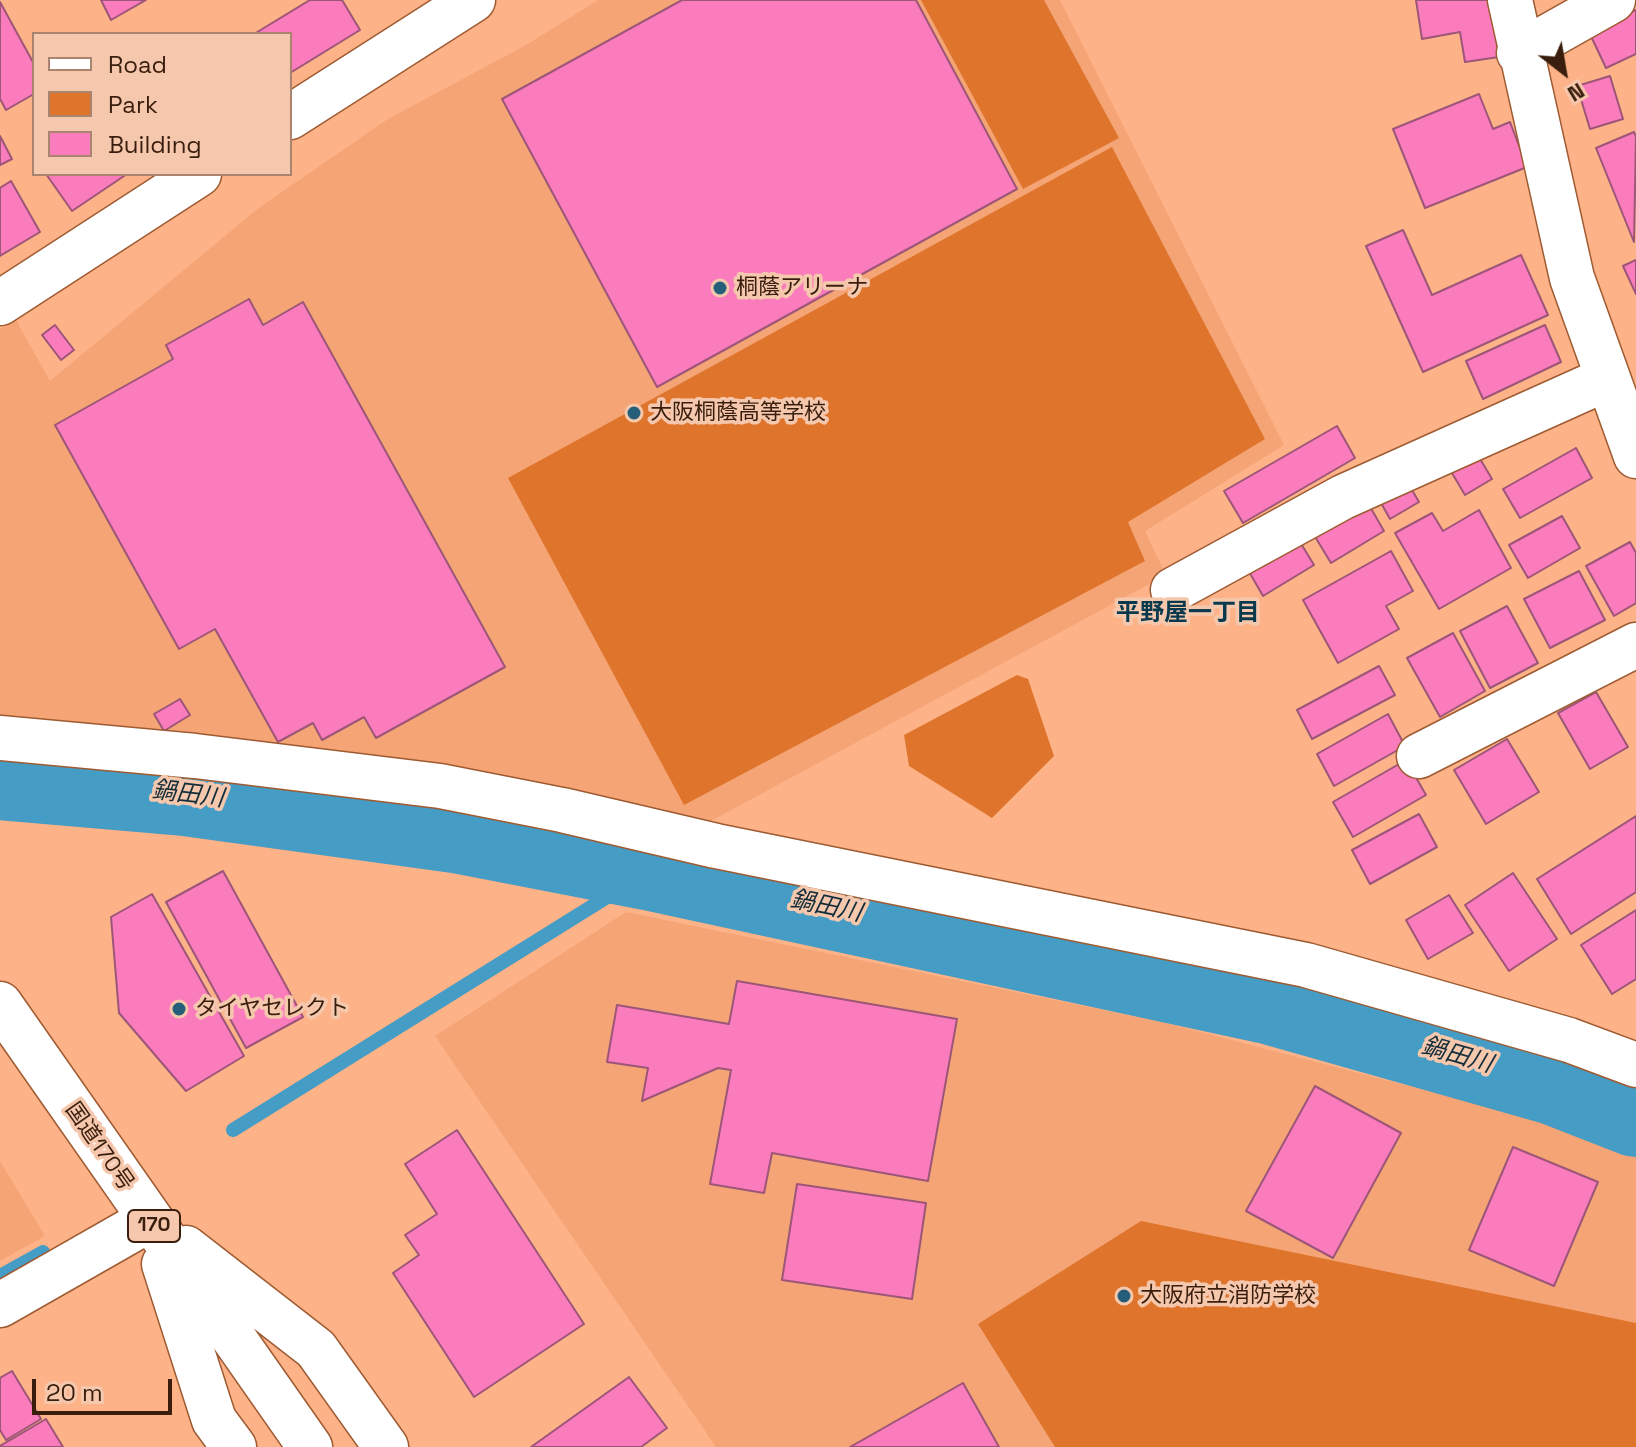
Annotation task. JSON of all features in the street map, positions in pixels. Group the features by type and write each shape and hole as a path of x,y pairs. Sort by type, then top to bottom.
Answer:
{"main road":[{"path":"292,116 473,0"},
{"path":"1510,0 1519,53 1572,278 1636,456"},
{"path":"1519,53 1613,0"},
{"path":"0,303 196,176"},
{"path":"1173,590 1343,497 1606,379"},
{"path":"1419,756 1636,645"},
{"path":"0,738 195,756 440,786 716,846 1306,965 1617,1058 1636,1026"},
{"name":"国道170号","path":"0,1004 310,1447"},
{"path":"0,1305 149,1220"},
{"name":"170","path":"149,1220 214,1420 234,1447"},
{"name":"170","path":"149,1220 316,1349 386,1447"}],"shaded area":[{"name":"大阪桐蔭高等学校","path":"598,0 1060,0 1284,445 1145,531 1166,575 709,822 0,727 0,329 15,318 50,381 260,207 388,119 528,44"},
{"name":"大阪府立消防学校","path":"626,912 1166,1023 1636,1145 1636,1447 716,1447 435,1036"},
{"path":"0,1161 45,1236 0,1261"}],"green space":[{"path":"921,0 1044,0 1119,138 1023,189"},
{"path":"1112,147 1265,439 1128,522 1145,561 684,805 508,478"},
{"path":"1017,675 1028,679 1054,756 992,818 909,766 904,735"},
{"path":"1141,1221 1636,1323 1636,1447 1055,1447 978,1324"}],"building":[{"path":"101,0 146,0 111,20"},
{"path":"310,0 342,0 360,30 292,72 292,32 257,32"},
{"name":"桐蔭アリーナ","path":"682,0 916,0 1017,189 657,387 502,99"},
{"path":"1416,0 1490,0 1499,57 1465,62 1460,32 1422,39"},
{"path":"0,2 32,60 32,95 6,110 0,99"},
{"path":"1636,10 1636,54 1606,68 1589,32"},
{"path":"1610,76 1623,119 1590,129 1577,86"},
{"path":"1479,94 1493,129 1510,122 1527,167 1425,208 1393,129"},
{"path":"1634,132 1636,137 1634,242 1596,148"},
{"path":"0,136 12,159 0,165"},
{"path":"47,176 124,176 72,211"},
{"path":"11,181 40,232 0,256 0,188"},
{"path":"1403,230 1432,295 1521,255 1548,315 1423,372 1366,246"},
{"path":"1636,260 1636,294 1623,266"},
{"path":"249,299 263,325 303,302 505,667 376,738 364,717 322,740 313,723 278,742 215,629 179,649 55,425 173,359 166,345"},
{"path":"55,325 74,350 61,360 42,335"},
{"path":"1545,325 1561,362 1483,399 1466,361"},
{"path":"1337,426 1355,458 1243,523 1224,491"},
{"path":"1576,448 1592,478 1520,518 1503,489"},
{"path":"1476,452 1492,479 1465,495 1449,468"},
{"path":"1405,478 1419,502 1390,519 1376,494"},
{"path":"1365,498 1384,531 1331,563 1311,530"},
{"path":"1479,510 1511,568 1439,609 1395,533 1432,513 1443,531"},
{"path":"1562,516 1580,548 1528,578 1509,545"},
{"path":"1294,532 1314,565 1263,596 1244,563"},
{"path":"1630,542 1636,553 1636,603 1614,616 1586,566"},
{"path":"1391,551 1413,591 1386,606 1399,629 1338,663 1303,600"},
{"path":"1579,571 1605,620 1550,648 1524,599"},
{"path":"1507,606 1538,663 1490,688 1460,631"},
{"path":"1453,633 1485,691 1440,717 1407,658"},
{"path":"1379,666 1395,695 1312,739 1297,710"},
{"path":"1596,692 1628,747 1590,769 1558,713"},
{"path":"180,699 190,715 164,731 154,714"},
{"path":"1388,714 1405,746 1334,786 1317,754"},
{"path":"1507,739 1539,792 1486,824 1454,770"},
{"path":"1406,760 1426,795 1353,837 1333,802"},
{"path":"1419,814 1437,847 1370,884 1352,850"},
{"path":"1636,816 1636,892 1571,934 1537,879"},
{"path":"223,871 303,1017 246,1048 166,902"},
{"path":"1513,873 1557,939 1509,971 1465,905"},
{"path":"152,894 244,1056 186,1091 119,1013 111,917"},
{"path":"1449,895 1473,933 1428,959 1406,920"},
{"path":"1636,910 1636,979 1612,994 1581,945"},
{"path":"737,981 957,1019 928,1181 772,1153 764,1193 710,1184 731,1070 718,1068 642,1101 648,1068 607,1062 617,1005 729,1024"},
{"path":"1315,1086 1401,1133 1333,1258 1246,1211"},
{"path":"457,1130 584,1324 474,1397 393,1273 419,1255 405,1235 437,1214 405,1164"},
{"path":"1513,1147 1598,1182 1554,1286 1469,1250"},
{"path":"797,1184 926,1203 912,1299 782,1280"},
{"path":"12,1371 41,1419 6,1440 0,1430 0,1378"},
{"path":"629,1377 667,1428 641,1447 531,1447"},
{"path":"963,1383 999,1447 850,1447"},
{"path":"46,1419 63,1447 0,1447 0,1446"}],"waterway":[{"name":"鍋田川","path":"0,778 184,794 461,832 652,869 1272,1003 1554,1083 1636,1115"},
{"path":"233,1130 652,869"},
{"path":"0,1276 43,1252"}],"place":[{"name":"桐蔭アリーナ","path":"720,288"},
{"name":"大阪桐蔭高等学校","path":"634,413"},
{"name":"タイヤセレクト","path":"179,1009"},
{"name":"大阪府立消防学校","path":"1124,1296"}],"district":[{"name":"平野屋一丁目","path":"1188,613"}]}
